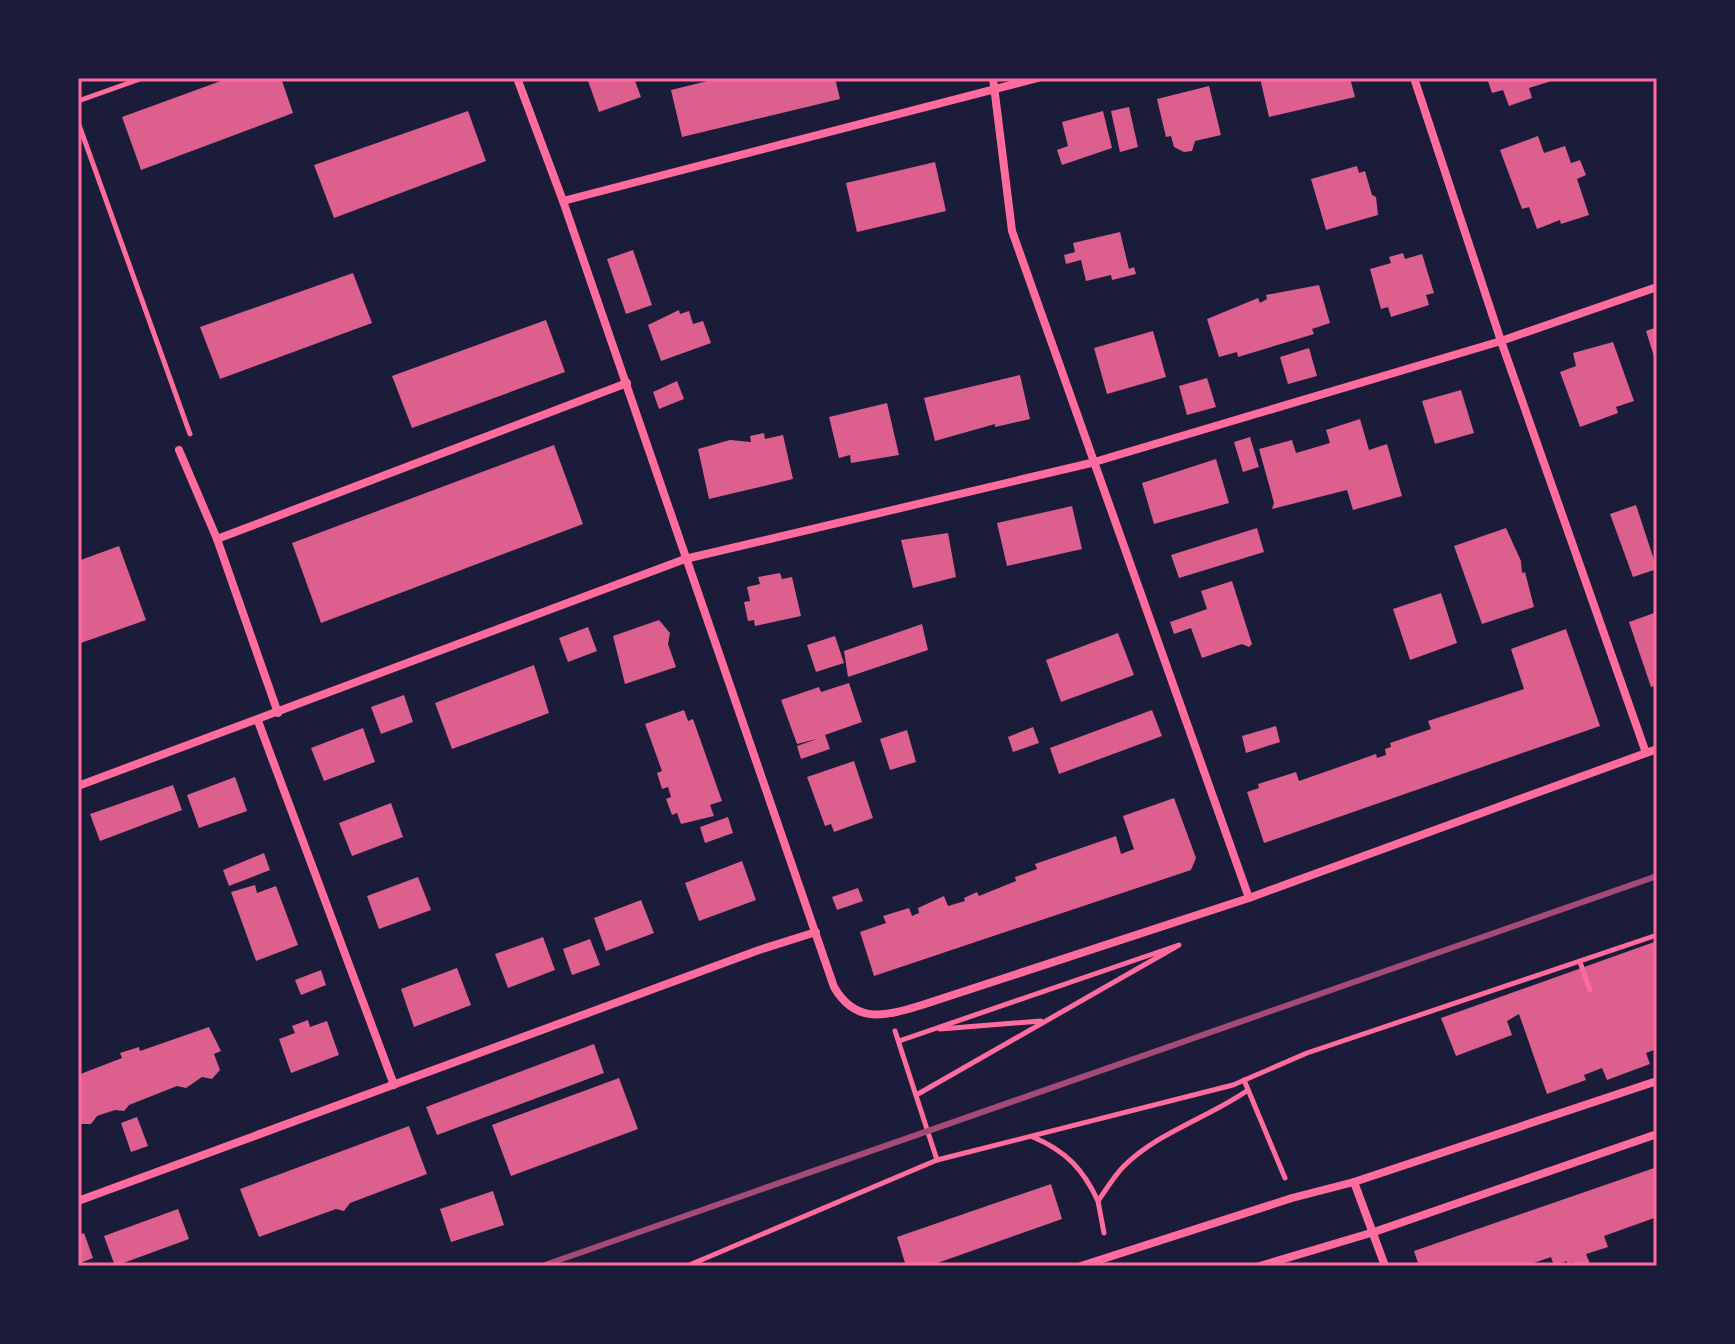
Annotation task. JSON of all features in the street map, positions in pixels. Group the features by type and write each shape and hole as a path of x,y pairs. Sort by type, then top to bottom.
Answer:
{"street":[{"path":"517,78 627,383 834,987 844,1004 861,1013 888,1015 1249,898 1657,749"},
{"path":"993,78 1012,231 1091,463 1249,898"},
{"path":"563,201 1038,78"},
{"path":"1414,78 1501,341 1646,753"},
{"path":"78,786 685,559 1091,463 1501,341 1657,287"},
{"path":"217,539 627,383"},
{"path":"179,450 217,539 278,713"},
{"path":"258,721 394,1085"},
{"path":"78,1201 759,950 816,932"},
{"path":"1081,1266 1292,1198 1354,1182 1657,1081"},
{"path":"1260,1266 1374,1232 1657,1134"},
{"path":"1354,1182 1385,1266"}],"path":[{"path":"78,101 143,78"},
{"path":"78,122 194,444 179,450"},
{"path":"687,1266 937,1160 1244,1080 1307,1053 1657,935"},
{"path":"918,1094 1179,945 899,1041 937,1160"},
{"path":"1580,962 1590,990"},
{"path":"930,1030 1046,1021"},
{"path":"1244,1080 1285,1178"},
{"path":"1098,1201 1125,1166 1150,1147 1248,1090"},
{"path":"1031,1136 1069,1157 1086,1176 1098,1201 1104,1233"}],"building":[{"path":"229,78 281,78 293,113 141,170 122,117"},
{"path":"587,78 634,78 641,97 599,112"},
{"path":"720,78 835,78 840,99 682,137 671,90"},
{"path":"1260,78 1350,78 1355,97 1269,117"},
{"path":"1487,78 1558,79 1529,88 1532,98 1509,106 1503,90 1492,93"},
{"path":"1209,86 1221,135 1195,141 1192,151 1184,152 1174,147 1171,136 1166,137 1157,99"},
{"path":"1129,107 1138,147 1120,152 1111,111"},
{"path":"468,111 486,161 334,218 314,165"},
{"path":"1103,111 1112,148 1062,165 1057,150 1068,146 1062,122"},
{"path":"1538,136 1544,153 1565,146 1571,163 1580,160 1586,175 1577,179 1589,215 1561,224 1560,220 1537,229 1529,207 1522,209 1500,150"},
{"path":"935,162 946,211 857,232 846,183"},
{"path":"1357,166 1359,173 1365,171 1372,195 1376,197 1378,215 1326,230 1311,179"},
{"path":"1120,232 1129,269 1134,267 1136,274 1112,280 1111,275 1086,281 1081,260 1066,264 1064,255 1075,252 1073,243"},
{"path":"633,250 652,305 626,314 607,259"},
{"path":"1403,253 1405,259 1422,254 1434,293 1426,295 1429,305 1391,317 1388,307 1381,309 1370,269 1391,263 1389,257"},
{"path":"353,273 372,323 220,379 200,327"},
{"path":"1319,285 1330,323 1312,329 1314,334 1238,357 1237,352 1219,357 1207,319 1258,298 1260,303 1267,299 1266,295"},
{"path":"679,310 680,314 689,311 693,324 703,321 711,343 661,361 648,325"},
{"path":"546,320 565,372 412,428 392,376"},
{"path":"1657,327 1657,366 1646,331"},
{"path":"1153,331 1166,377 1107,394 1094,348"},
{"path":"1613,342 1634,401 1616,407 1618,413 1580,427 1560,372 1576,366 1573,353"},
{"path":"1309,348 1317,376 1288,384 1280,357"},
{"path":"1020,375 1030,419 995,427 995,424 935,441 924,398"},
{"path":"1207,378 1216,407 1187,415 1179,386"},
{"path":"677,381 684,399 659,409 653,392"},
{"path":"1461,390 1474,433 1435,444 1422,401"},
{"path":"887,403 899,455 851,463 850,455 839,458 829,417"},
{"path":"1360,419 1369,450 1387,444 1402,496 1353,510 1347,490 1272,509 1274,503 1259,449 1292,440 1296,453 1330,443 1326,430"},
{"path":"764,433 765,439 783,435 793,479 709,499 698,449 730,440 751,442 750,436"},
{"path":"1250,437 1259,467 1243,472 1234,442"},
{"path":"554,445 583,524 321,623 292,543"},
{"path":"1216,459 1229,503 1154,524 1142,483"},
{"path":"1636,505 1657,569 1633,577 1610,514"},
{"path":"1072,506 1082,549 1007,566 997,523"},
{"path":"1257,528 1264,552 1179,578 1171,555"},
{"path":"1506,528 1521,561 1522,573 1525,572 1534,607 1482,624 1454,546"},
{"path":"948,533 956,577 913,588 901,540"},
{"path":"119,546 146,620 78,644 78,561"},
{"path":"780,573 782,579 792,577 801,616 755,626 754,620 748,621 744,602 750,601 747,587 760,584 758,577"},
{"path":"1232,581 1252,644 1249,647 1242,644 1202,658 1191,628 1174,634 1170,622 1207,609 1201,591"},
{"path":"1441,593 1457,643 1410,660 1393,609"},
{"path":"1657,612 1657,685 1651,687 1629,622"},
{"path":"659,620 670,633 668,644 676,667 625,684 613,636"},
{"path":"922,624 928,650 848,677 844,651"},
{"path":"588,627 597,651 568,662 559,638"},
{"path":"1566,629 1600,726 1264,843 1247,792 1259,788 1258,784 1296,772 1299,781 1376,754 1377,758 1386,755 1385,749 1391,747 1390,743 1431,729 1428,721 1524,689 1511,649"},
{"path":"1118,633 1134,675 1061,702 1046,660"},
{"path":"835,636 844,663 816,672 807,645"},
{"path":"534,665 549,713 452,749 435,703"},
{"path":"849,683 862,722 825,735 830,749 801,759 797,746 817,739 797,744 781,700 819,687 821,692"},
{"path":"404,695 413,722 381,734 371,707"},
{"path":"684,710 688,721 693,719 722,801 710,805 714,816 681,824 677,813 672,815 666,799 671,797 668,787 662,789 657,773 662,771 645,724"},
{"path":"1152,710 1162,736 1059,774 1050,748"},
{"path":"1276,726 1280,742 1246,753 1242,736"},
{"path":"1033,727 1039,743 1013,752 1008,737"},
{"path":"363,728 375,762 324,781 311,748"},
{"path":"907,730 916,762 890,770 880,739"},
{"path":"854,761 873,818 834,832 831,824 825,826 807,777"},
{"path":"235,777 247,811 199,828 187,795"},
{"path":"173,785 182,810 100,841 90,814"},
{"path":"1174,798 1196,858 1191,870 874,976 860,932 886,923 883,916 909,908 912,916 919,913 918,908 944,896 948,906 965,901 964,898 977,892 979,896 1016,881 1015,877 1037,869 1035,864 1116,836 1121,854 1134,849 1123,816"},
{"path":"391,803 403,837 352,856 339,823"},
{"path":"728,817 733,833 705,843 700,827"},
{"path":"264,853 270,870 229,886 223,870"},
{"path":"742,861 756,900 699,921 685,883"},
{"path":"418,877 431,910 379,929 367,896"},
{"path":"255,885 257,893 276,886 298,945 256,961 231,892"},
{"path":"858,888 863,901 837,910 832,897"},
{"path":"641,900 654,933 606,951 594,918"},
{"path":"543,937 555,970 508,988 495,954"},
{"path":"590,939 600,965 572,975 563,949"},
{"path":"1657,941 1657,1049 1646,1053 1650,1064 1607,1080 1602,1068 1584,1075 1586,1080 1547,1094 1519,1014 1507,1021 1512,1035 1456,1056 1441,1018"},
{"path":"457,968 471,1005 414,1027 401,989"},
{"path":"321,970 326,985 301,995 295,980"},
{"path":"308,1020 310,1027 327,1021 339,1055 291,1073 279,1039 295,1033 292,1026"},
{"path":"209,1027 221,1051 214,1054 220,1070 212,1079 202,1077 186,1088 177,1086 129,1105 124,1111 115,1110 97,1116 91,1124 79,1124 78,1075 122,1058 120,1053 139,1047 140,1051"},
{"path":"594,1044 604,1073 437,1135 426,1107"},
{"path":"619,1078 638,1129 511,1176 492,1125"},
{"path":"137,1117 148,1146 131,1152 121,1123"},
{"path":"409,1126 427,1174 350,1203 344,1211 336,1209 259,1237 240,1189"},
{"path":"1657,1167 1657,1217 1604,1236 1608,1247 1586,1254 1591,1266 1574,1266 1573,1262 1567,1265 1567,1261 1554,1266 1551,1257 1525,1266 1419,1266 1414,1251"},
{"path":"1051,1184 1062,1219 929,1266 906,1266 897,1237"},
{"path":"493,1191 504,1225 451,1242 440,1209"},
{"path":"178,1209 189,1239 115,1266 104,1236"},
{"path":"84,1233 93,1258 78,1264 78,1235"}],"railway":[{"path":"542,1266 1657,876"}]}
